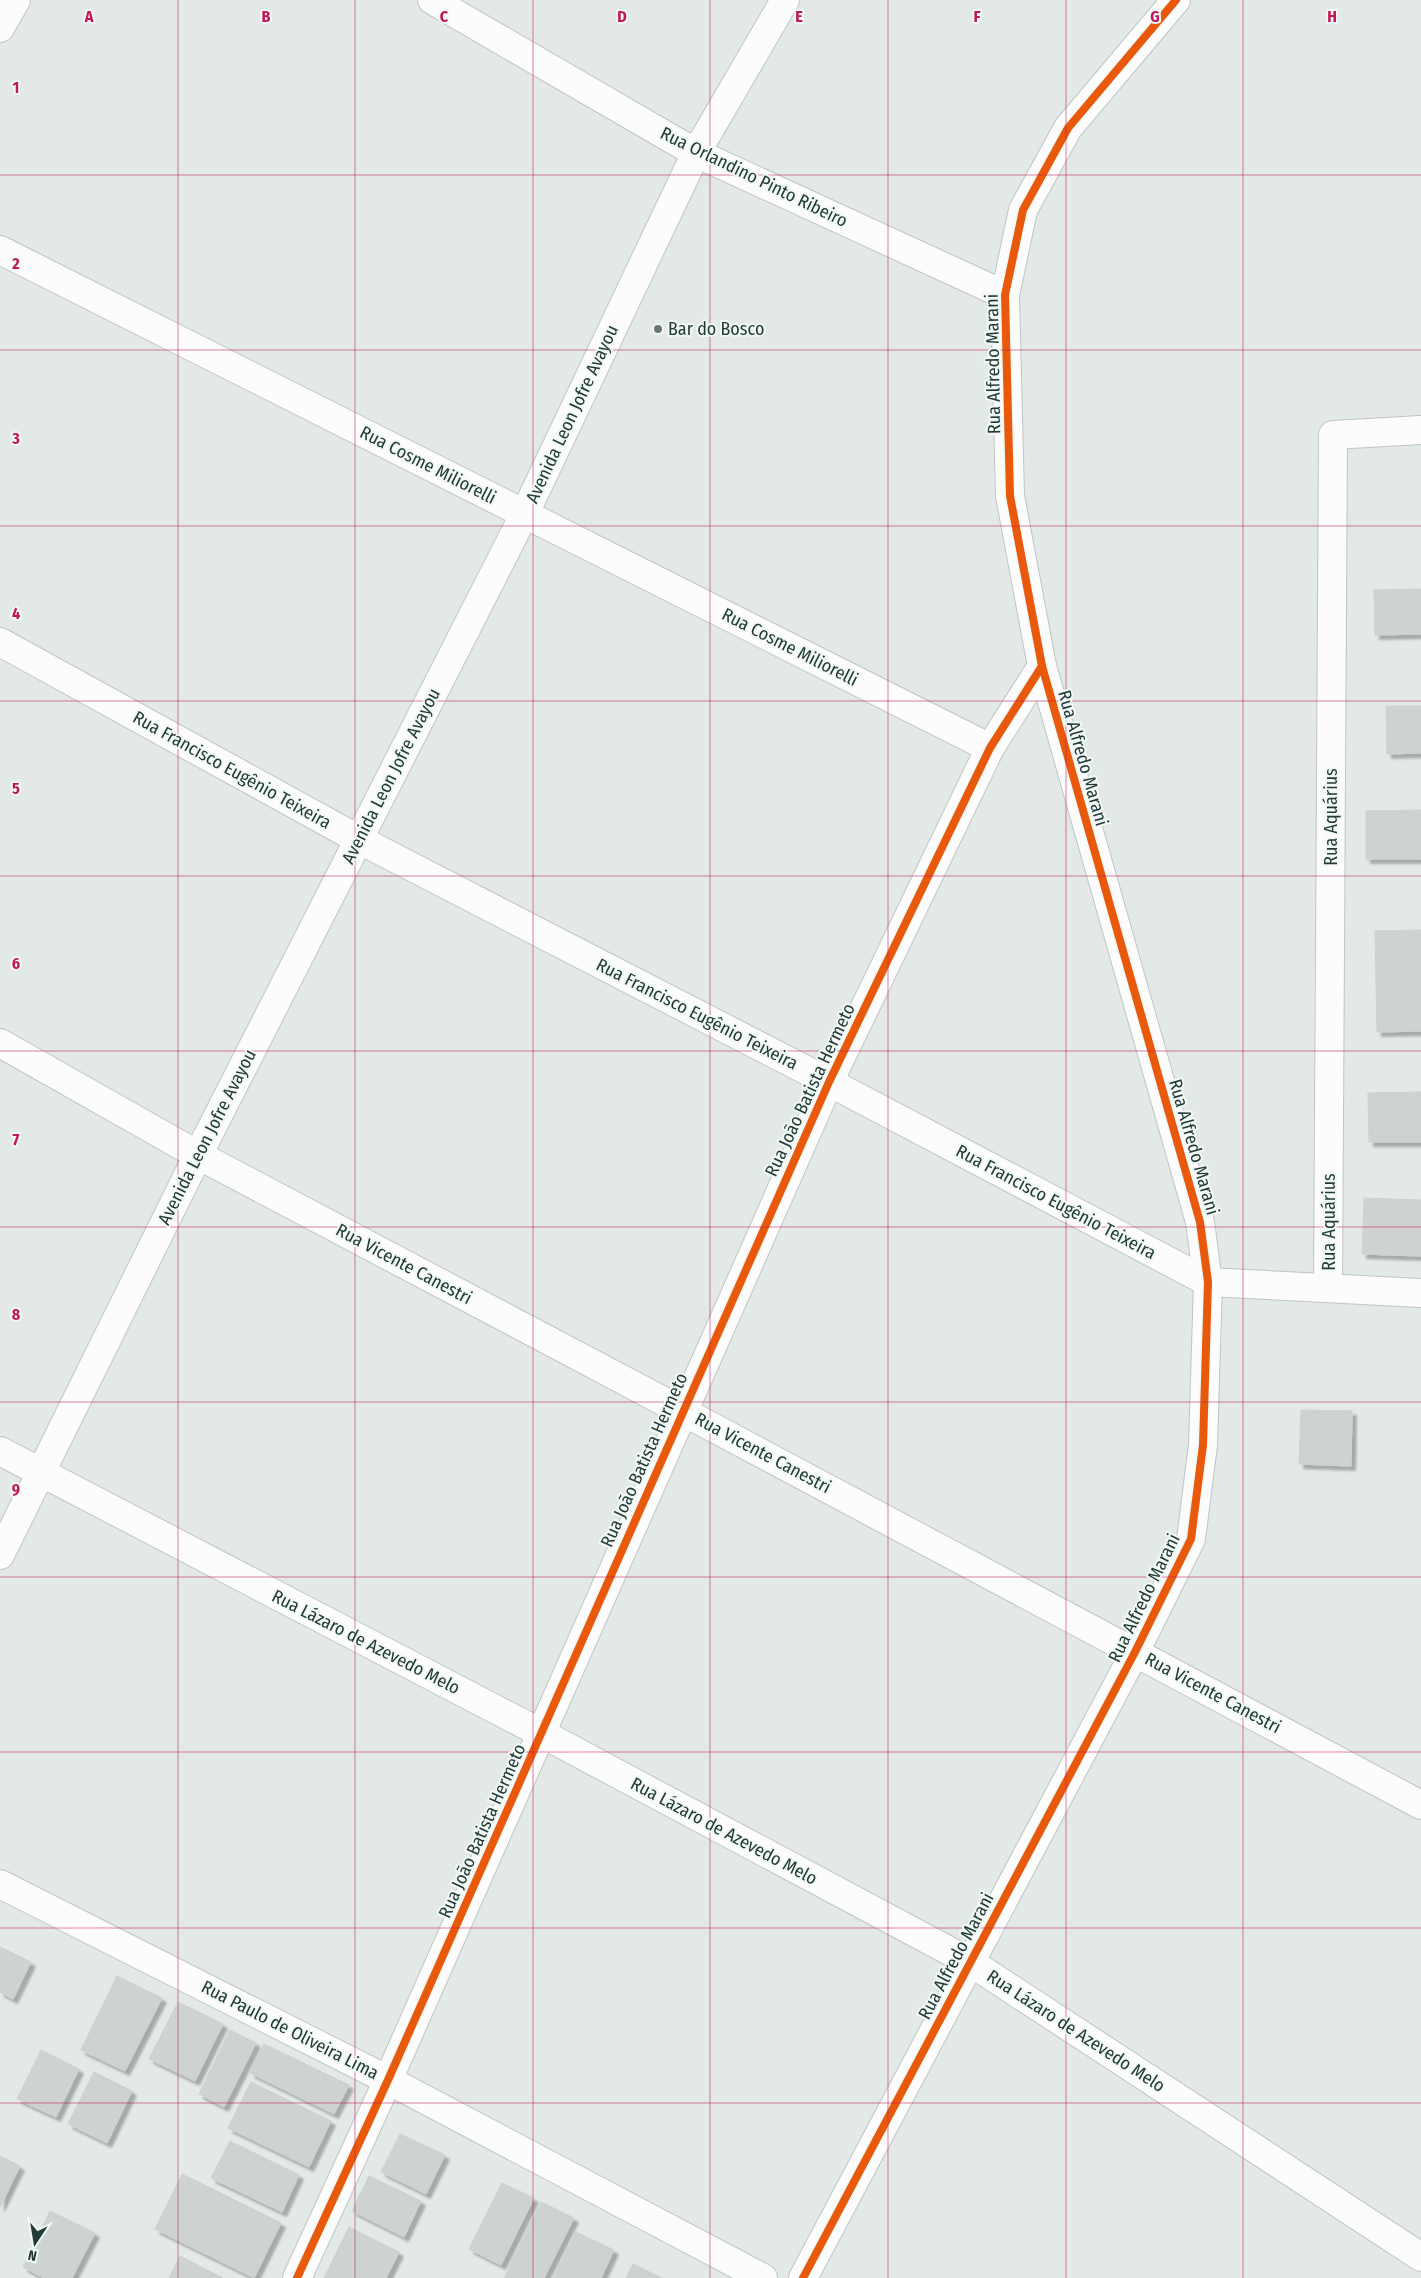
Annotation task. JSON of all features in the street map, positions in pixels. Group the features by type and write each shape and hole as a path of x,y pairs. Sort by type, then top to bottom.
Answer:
{"street":[{"path":"0,28 16,0"},
{"name":"Rua Orlandino Pinto Ribeiro","path":"432,0 696,153 1005,295"},
{"name":"Avenida Leon Jofre Avayou","path":"0,1555 198,1155 525,513 696,153 786,0"},
{"name":"Rua Alfredo Marani","path":"803,2278 1135,1652 1191,1539 1203,1445 1208,1282 1200,1222 1042,666 1010,496 1005,295 1023,210 1068,128 1176,0"},
{"name":"Rua Cosme Miliorelli","path":"0,250 990,748"},
{"name":"Rua Aquárius","path":"1328,1288 1333,435 1421,430"},
{"name":"Rua Francisco Eugênio Teixeira","path":"0,642 358,839 829,1082 1208,1282 1421,1292"},
{"name":"Rua João Batista Hermeto","path":"297,2278 388,2080 682,1410 829,1082 990,748 1042,666"},
{"name":"Rua Vicente Canestri","path":"0,1042 198,1155 682,1410 1421,1805"},
{"name":"Rua Lázaro de Azevedo Melo","path":"0,1451 541,1733 970,1962 1421,2257"},
{"name":"Rua Paulo de Oliveira Lima","path":"0,1884 388,2080 763,2278"}],"building":[{"path":"1421,589 1421,634 1375,635 1374,590"},
{"path":"1386,706 1421,706 1421,753 1387,754"},
{"path":"1421,810 1421,859 1366,859 1366,811"},
{"path":"1421,930 1421,981 1376,982 1375,931"},
{"path":"1421,981 1421,1031 1377,1032 1376,982"},
{"path":"1421,1092 1421,1142 1369,1142 1368,1093"},
{"path":"1364,1198 1421,1200 1421,1256 1362,1254"},
{"path":"1301,1410 1352,1411 1351,1466 1299,1464"},
{"path":"0,1947 31,1962 13,1999 0,1992"},
{"path":"117,1976 162,1998 125,2071 81,2050"},
{"path":"178,2002 223,2024 195,2081 149,2059"},
{"path":"230,2030 256,2043 224,2107 199,2094"},
{"path":"264,2044 349,2085 334,2114 250,2073"},
{"path":"41,2050 79,2069 56,2117 17,2099"},
{"path":"94,2072 132,2091 107,2143 68,2124"},
{"path":"251,2082 331,2121 309,2167 228,2128"},
{"path":"400,2134 445,2155 426,2194 381,2172"},
{"path":"230,2141 299,2175 282,2212 211,2178"},
{"path":"0,2156 20,2166 0,2207"},
{"path":"182,2174 281,2223 254,2278 155,2229"},
{"path":"369,2176 421,2201 404,2237 352,2211"},
{"path":"502,2183 534,2198 501,2265 469,2249"},
{"path":"541,2202 574,2218 544,2278 504,2278"},
{"path":"50,2211 95,2233 72,2278 44,2278 23,2267"},
{"path":"349,2227 399,2252 386,2278 324,2278"},
{"path":"576,2232 614,2250 601,2278 553,2278"},
{"path":"180,2256 223,2278 169,2278"},
{"path":"633,2264 662,2278 626,2278"}],"cycle path":[{"path":"803,2278 1135,1652 1191,1539 1203,1445 1208,1282 1200,1222 1042,666 1010,496 1005,295 1023,210 1068,128 1176,0"},
{"path":"297,2278 388,2080 829,1082 990,748 1042,666"}],"place":[{"name":"Bar do Bosco","path":"658,329"}]}
